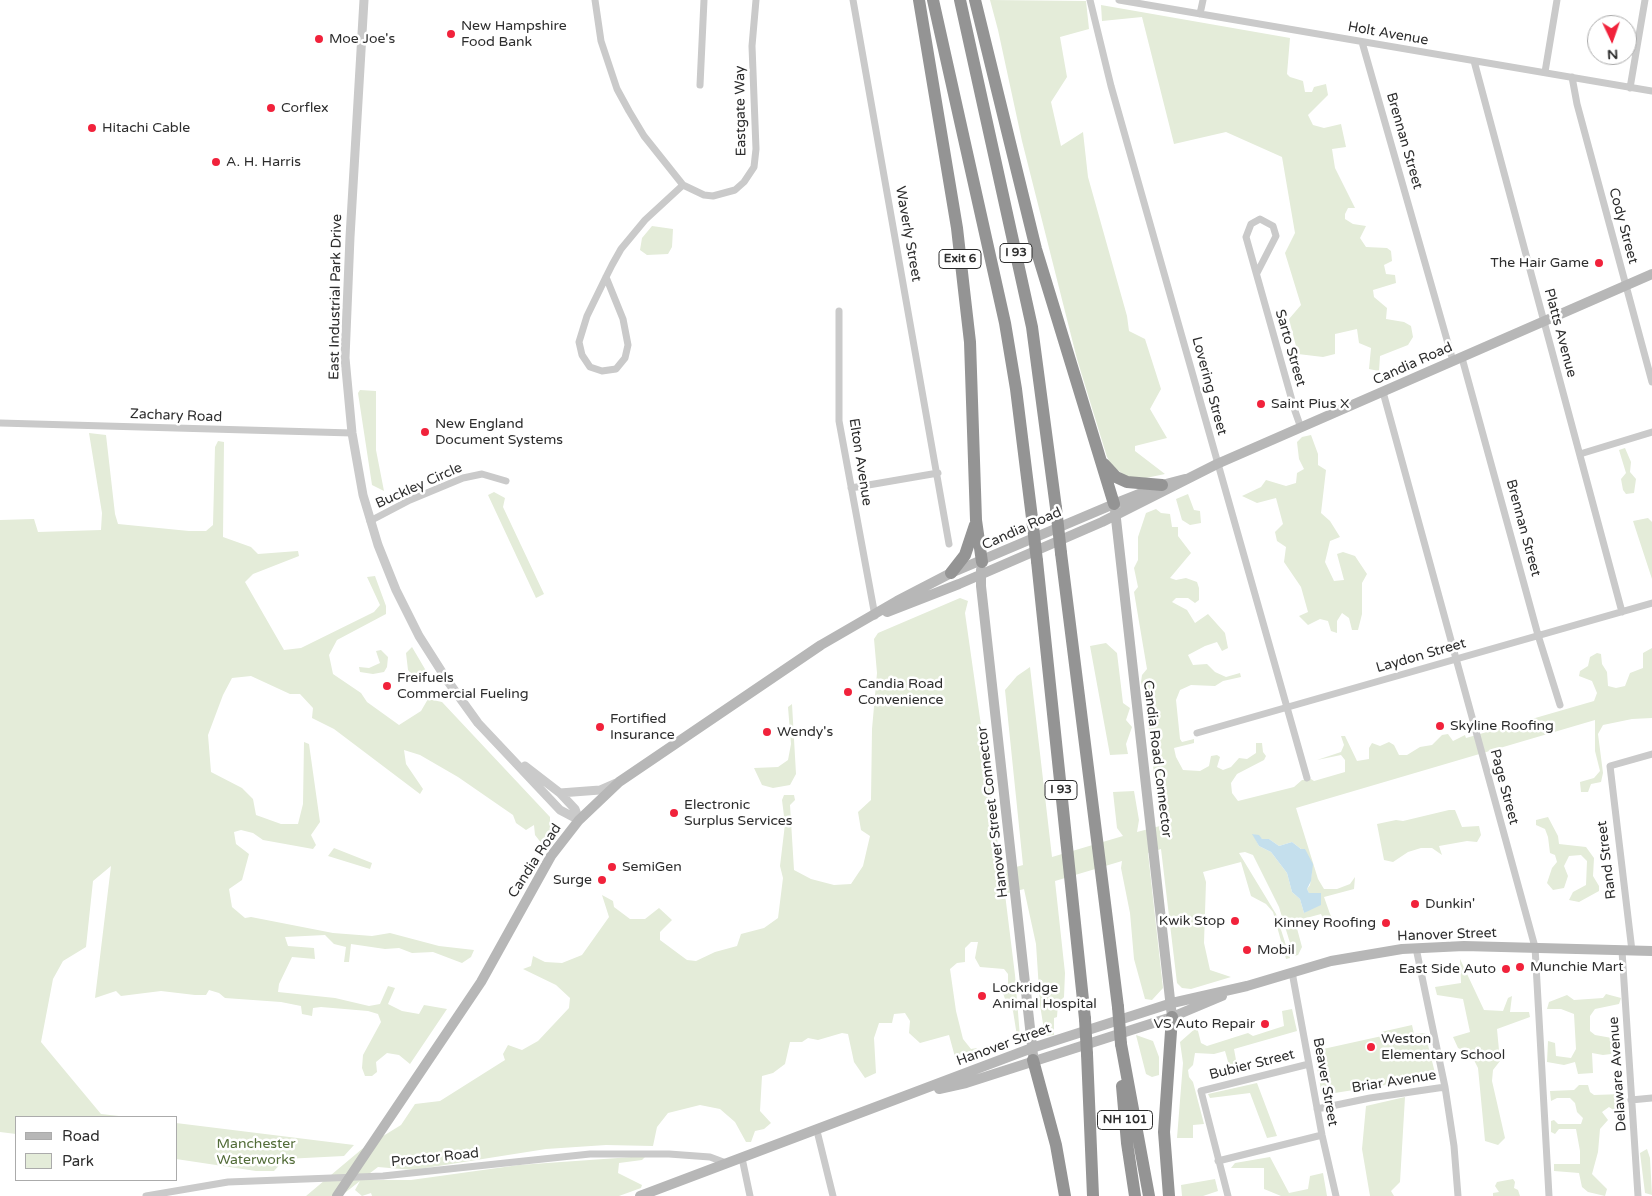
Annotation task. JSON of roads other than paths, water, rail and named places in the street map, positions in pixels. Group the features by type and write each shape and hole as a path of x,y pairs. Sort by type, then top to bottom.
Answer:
{"highway":[{"name":"Exit 6","path":"919,0 956,228 967,316 976,520"},
{"name":"I 93","path":"933,0 1005,323 1016,389 1037,561 1085,1019 1092,1196"},
{"name":"I 93","path":"960,0 1032,327 1118,1007 1121,1044 1149,1196"},
{"path":"975,0 1031,232 1115,510"},
{"path":"1102,463 1112,474 1127,482 1162,485"},
{"path":"976,520 982,568"},
{"path":"951,573 965,555 976,520"},
{"path":"1169,1196 1164,1132 1172,1017"},
{"name":"NH 101","path":"1121,1044 1123,1102 1135,1196"},
{"path":"1033,1054 1056,1145 1065,1196"}],"main road":[{"name":"Candia Road","path":"337,1196 464,1008 490,966 538,876 565,836 618,782 822,645 875,616 1652,274"},
{"name":"Candia Road","path":"1115,510 1162,485 1185,479"},
{"name":"Candia Road Connector","path":"1115,510 1172,1003 1172,1017"},
{"name":"Candia Road","path":"875,616 897,601 951,573 982,568"},
{"name":"Hanover Street Connector","path":"982,568 1033,1054"},
{"name":"Hanover Street","path":"640,1196 916,1094 966,1084 1033,1054 1172,1003 1247,986 1346,957 1416,948 1484,946 1652,952"},
{"name":"Hanover Street","path":"1033,1054 1172,1017 1247,986"}],"street":[{"name":"East Industrial Park Drive","path":"364,0 346,320 346,380 352,433 370,521 396,590 419,636 466,708 560,810 579,820"},
{"name":"Eastgate Way","path":"595,0 600,42 617,89 644,136 683,185 704,195 721,195 744,182 754,167 756,149 752,46 756,0"},
{"path":"700,85 704,0"},
{"name":"Waverly Street","path":"853,0 938,473 949,544"},
{"name":"Lovering Street","path":"1090,0 1113,94 1307,778"},
{"name":"Holt Avenue","path":"1119,0 1652,91"},
{"path":"1200,14 1203,0"},
{"path":"1545,72 1557,0"},
{"path":"1630,88 1646,0"},
{"name":"Brennan Street","path":"1362,42 1560,705"},
{"name":"Platts Avenue","path":"1474,61 1622,612"},
{"name":"Cody Street","path":"1572,77 1577,104 1652,382"},
{"path":"606,277 623,319 628,346 625,358 616,369 602,371 590,367 582,356 579,342 587,316 606,277 621,248 632,234 683,185"},
{"name":"Sarto Street","path":"1257,273 1276,236 1273,226 1260,219 1251,224 1246,233 1257,273 1301,428"},
{"name":"Elton Avenue","path":"839,311 840,421 875,616"},
{"name":"Page Street","path":"1383,392 1535,947 1549,1196"},
{"name":"Zachary Road","path":"0,423 352,433"},
{"path":"1580,454 1652,432"},
{"path":"851,488 938,473"},
{"name":"Buckley Circle","path":"370,521 424,494 463,478 482,474 506,481"},
{"name":"Laydon Street","path":"1196,732 1652,603"},
{"name":"Rand Street","path":"1627,951 1610,766 1652,754"},
{"name":"East Industrial Park Drive","path":"514,759 560,793 575,809 579,820"},
{"path":"560,793 600,790 618,782"},
{"path":"1416,948 1445,1087 1454,1146 1458,1196"},
{"name":"Delaware Avenue","path":"1627,951 1632,1100 1638,1196"},
{"name":"Beaver Street","path":"1292,972 1322,1135 1336,1196"},
{"name":"Bubier Street","path":"1218,1161 1201,1091 1309,1064"},
{"name":"Briar Avenue","path":"1317,1109 1378,1096 1445,1087"},
{"path":"1632,1100 1652,1098"},
{"path":"816,1131 833,1196"},
{"path":"1228,1196 1218,1161 1322,1135"},
{"name":"Proctor Road","path":"146,1196 176,1193 250,1180 383,1176 599,1153 697,1156 727,1163"},
{"path":"742,1158 750,1196"}],"water":[{"path":"1252,834 1259,835 1262,839 1269,839 1279,846 1292,842 1301,849 1305,849 1313,864 1311,881 1307,889 1309,893 1321,893 1321,905 1304,913 1300,899 1292,892 1287,873 1271,852 1259,846"}],"place":[{"name":"New Hampshire Food Bank","path":"451,34"},
{"name":"Moe Joe's","path":"319,39"},
{"name":"Corflex","path":"271,108"},
{"name":"Hitachi Cable","path":"92,128"},
{"name":"A. H. Harris","path":"216,162"},
{"name":"The Hair Game","path":"1599,263"},
{"name":"Saint Pius X","path":"1261,404"},
{"name":"New England Document Systems","path":"425,432"},
{"name":"Freifuels Commercial Fueling","path":"387,686"},
{"name":"Candia Road Convenience","path":"848,692"},
{"name":"Skyline Roofing","path":"1440,726"},
{"name":"Fortified Insurance","path":"600,727"},
{"name":"Wendy's","path":"767,732"},
{"name":"Electronic Surplus Services","path":"674,813"},
{"name":"SemiGen","path":"612,867"},
{"name":"Surge","path":"602,880"},
{"name":"Dunkin'","path":"1415,904"},
{"name":"Kwik Stop","path":"1235,921"},
{"name":"Kinney Roofing","path":"1386,923"},
{"name":"Mobil","path":"1247,950"},
{"name":"Munchie Mart","path":"1520,967"},
{"name":"East Side Auto","path":"1506,969"},
{"name":"Lockridge Animal Hospital","path":"982,996"},
{"name":"VS Auto Repair","path":"1265,1024"},
{"name":"Weston Elementary School","path":"1371,1047"}],"park label":[{"name":"Manchester Waterworks","path":"256,1152"}]}
